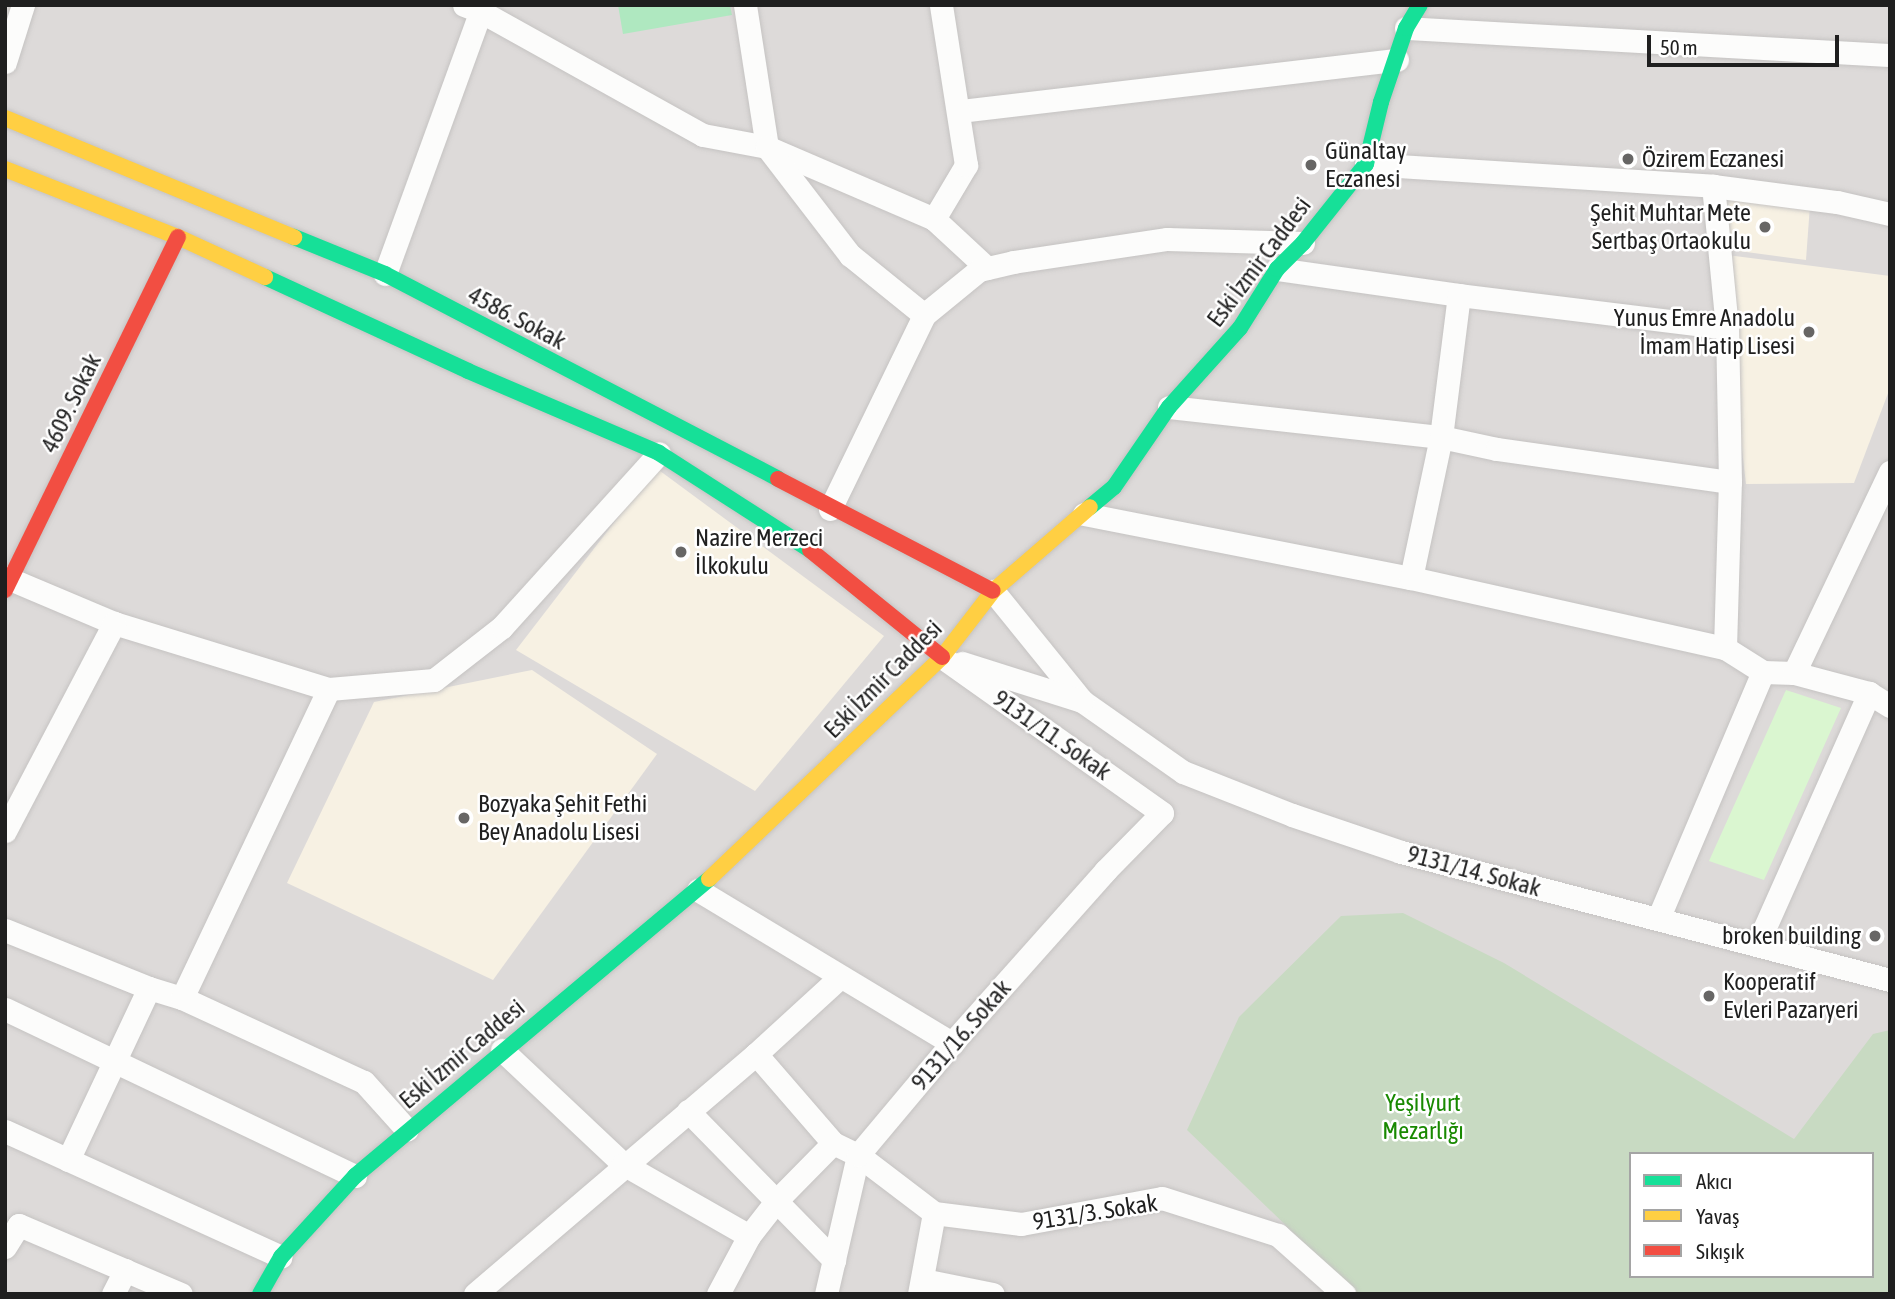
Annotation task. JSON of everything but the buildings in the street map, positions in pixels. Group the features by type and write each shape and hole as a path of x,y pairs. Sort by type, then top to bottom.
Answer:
{"main road":[{"name":"Eski İzmir Caddesi","path":"260,1294 281,1257 355,1176 502,1050 698,890 942,657 993,591 1114,488 1169,407 1240,328 1276,269 1303,243 1366,164 1381,102 1406,28 1420,5"},
{"name":"4586. Sokak","path":"5,118 385,274 830,509 993,591"},
{"path":"5,169 178,237 468,371 659,453 796,539 942,657"},
{"name":"4609. Sokak","path":"7,582 178,237"}],"street":[{"path":"5,62 23,5"},
{"path":"745,5 767,147 850,255 924,315"},
{"path":"934,219 967,166 941,5"},
{"path":"385,274 476,7 703,135 767,147 934,219 987,268"},
{"path":"1406,28 1890,55"},
{"path":"960,111 1397,60"},
{"path":"1366,164 1713,186 1837,202 1890,214"},
{"path":"1713,186 1727,328 1730,482 1725,648"},
{"path":"830,509 924,315 979,270 1167,239 1303,243"},
{"path":"1276,269 1727,328"},
{"path":"1411,578 1441,437 1459,295"},
{"path":"1169,407 1441,437 1497,449 1730,482"},
{"path":"7,582 114,623 329,689 434,680 502,627 659,453"},
{"path":"1794,673 1890,472"},
{"path":"1084,514 1411,578 1725,648 1763,672 1794,673 1869,693 1890,706"},
{"name":"9131/14. Sokak","path":"993,591 1082,701 1183,772 1292,815 1401,852 1890,980"},
{"path":"5,831 114,623"},
{"name":"9131/14. Sokak","path":"942,657 1082,701"},
{"name":"9131/11. Sokak","path":"942,657 1162,813"},
{"path":"1658,919 1763,672"},
{"path":"181,998 329,689"},
{"path":"1757,946 1869,693"},
{"name":"9131/16. Sokak","path":"826,1294 858,1155 952,1043 1105,871 1162,813"},
{"path":"698,890 839,978 952,1043"},
{"path":"5,930 149,988 181,998 364,1083 407,1130"},
{"path":"475,1294 623,1164 756,1054 839,978"},
{"path":"68,1160 149,988"},
{"path":"5,1009 355,1176"},
{"path":"502,1050 623,1164 749,1236"},
{"path":"756,1054 833,1143 858,1155 934,1213 921,1287 993,1294"},
{"path":"688,1111 834,1260"},
{"path":"5,1131 281,1257"},
{"path":"718,1294 749,1236 777,1200 833,1143"},
{"name":"9131/3. Sokak","path":"934,1213 1021,1224 1161,1198 1278,1236 1344,1294"},
{"path":"5,1247 19,1225 181,1294"},
{"path":"113,1294 125,1270"}],"shaded area":[{"path":"5,5 1890,5 1890,1294 5,1294"},
{"name":"Şehit Muhtar Mete Sertbaş Ortaokulu","path":"1719,193 1810,205 1806,260 1724,249"},
{"name":"Yunus Emre Anadolu İmam Hatip Lisesi","path":"1719,254 1890,276 1890,388 1854,483 1746,484"},
{"name":"Nazire Merzeci İlkokulu","path":"656,468 884,636 755,791 516,650"},
{"name":"Bozyaka Şehit Fethi Bey Anadolu Lisesi","path":"532,670 657,754 493,980 287,883 374,702"}],"green space":[{"path":"618,5 730,5 732,15 623,34"},
{"path":"1786,690 1841,708 1764,880 1709,861"},
{"name":"Yeşilyurt Mezarlığı","path":"1403,913 1504,963 1794,1139 1873,1034 1890,1030 1890,1294 1357,1294 1187,1130 1239,1017 1341,916"}],"traffic: fast":[{"path":"1090,507 1114,487 1169,407 1240,328 1277,269 1303,243 1366,164 1381,102 1406,28 1420,5"},
{"path":"294,237 385,274 778,479"},
{"path":"265,277 468,371 659,453 810,550"},
{"path":"260,1294 281,1257 355,1176 709,879"}],"traffic: slow":[{"path":"5,118 294,237"},
{"path":"5,169 178,237 265,277"},
{"path":"709,879 942,657 993,591 1090,507"}],"traffic: jam":[{"path":"5,590 178,237"},
{"path":"778,479 993,591"},
{"path":"810,550 942,657"}],"place":[{"name":"Özirem Eczanesi","path":"1628,159"},
{"name":"Günaltay Eczanesi","path":"1311,165"},
{"name":"Şehit Muhtar Mete Sertbaş Ortaokulu","path":"1765,227"},
{"name":"Yunus Emre Anadolu İmam Hatip Lisesi","path":"1809,332"},
{"name":"Nazire Merzeci İlkokulu","path":"681,552"},
{"name":"Bozyaka Şehit Fethi Bey Anadolu Lisesi","path":"464,818"},
{"name":"broken building","path":"1875,936"},
{"name":"Kooperatif Evleri Pazaryeri","path":"1709,996"}]}
